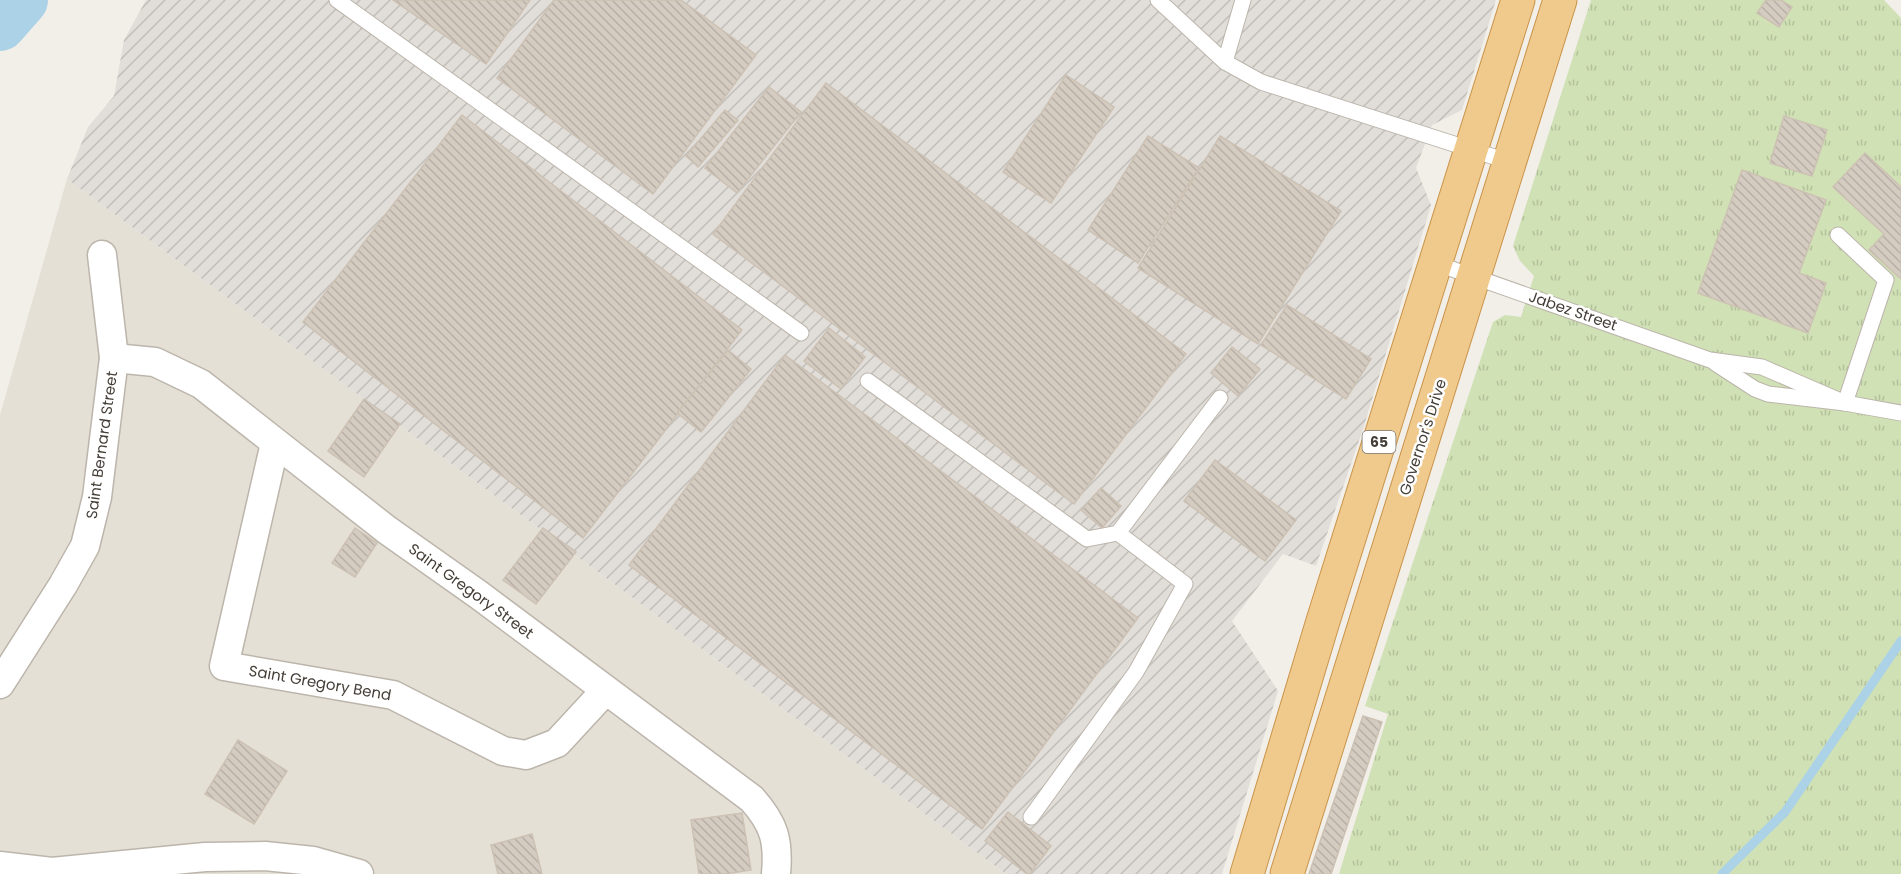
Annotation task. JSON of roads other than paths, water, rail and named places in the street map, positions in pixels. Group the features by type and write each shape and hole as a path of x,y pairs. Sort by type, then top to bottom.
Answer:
{"highway":[{"name":"65","path":"1247,874 1323,621 1518,0"},
{"name":"Governor's Drive","path":"1287,874 1560,0"}],"street":[{"name":"Saint Bernard Street","path":"0,684 85,546 97,497 114,358 102,255"},
{"name":"Saint Gregory Street","path":"114,358 155,362 201,384 387,531 479,595 604,691 752,799 767,817 774,834 776,874"},
{"name":"Saint Gregory Bend","path":"275,443 224,666 393,695 504,751 526,755 557,743 604,691"},
{"path":"0,866 52,872 205,857 265,856 313,861 359,874"}],"lane":[{"path":"337,0 801,333"},
{"path":"1158,0 1225,62 1261,82 1510,162"},
{"path":"1225,62 1242,0"},
{"path":"1838,235 1886,280 1845,403"},
{"name":"Jabez Street","path":"1435,263 1710,360 1762,367 1845,403"},
{"name":"Jabez Street","path":"1710,360 1755,389 1768,394 1845,403 1901,413"},
{"path":"868,381 1087,539 1118,533 1220,398"},
{"path":"1031,817 1136,672 1185,585 1118,533"}],"waterway":[{"path":"0,25 22,0"},
{"path":"1722,874 1785,812 1901,641"}]}
